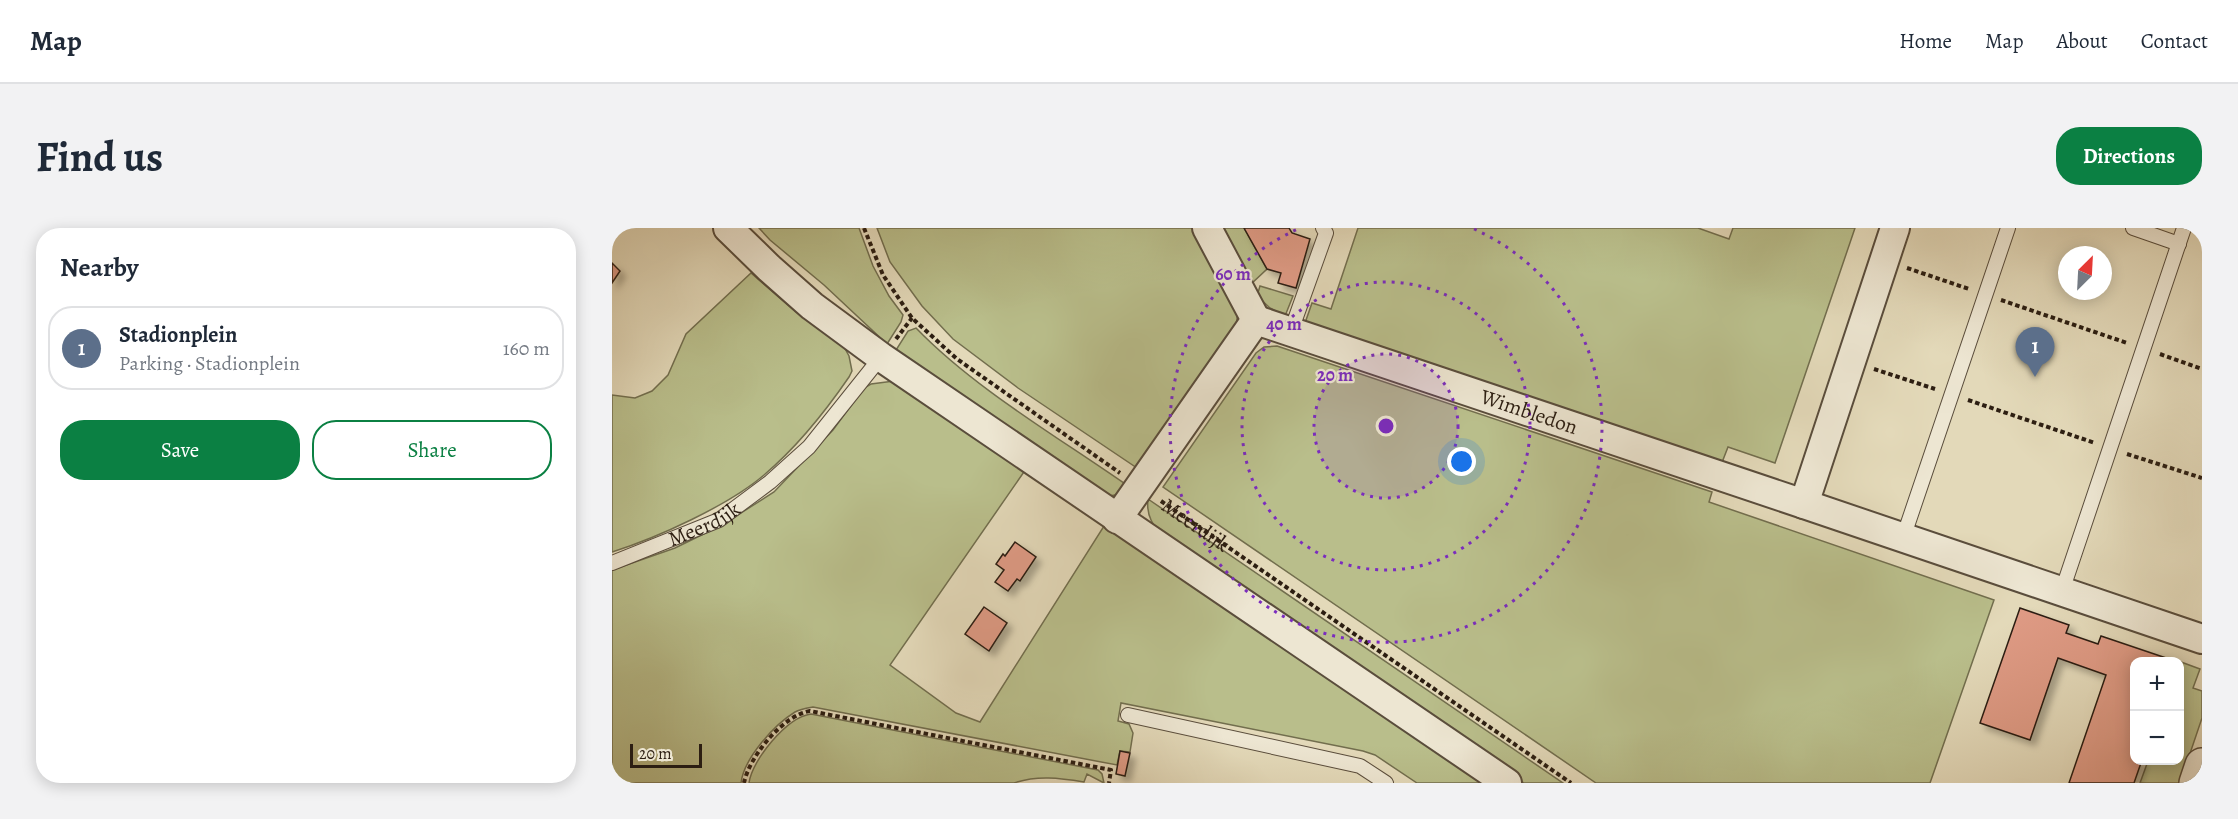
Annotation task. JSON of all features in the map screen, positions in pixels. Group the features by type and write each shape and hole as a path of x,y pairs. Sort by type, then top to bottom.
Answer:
{"street":[{"path":"1117,519 1256,320 1207,228"},
{"path":"1804,504 1895,228"},
{"name":"Meerdijk","path":"733,230 769,268 803,298 881,357 1507,783"},
{"name":"Wimbledon","path":"1256,320 2202,639"},
{"path":"2196,783 2202,765"}],"lane":[{"path":"1291,331 1326,233 1323,228"},
{"path":"1903,538 2008,228"},
{"path":"2133,228 2179,244"},
{"path":"2062,591 2184,228"},
{"name":"Meerdijk","path":"612,563 719,520 770,482 809,447 881,357"},
{"path":"1128,715 1360,766 1386,783"}],"path":[{"name":"Meerdijk","path":"864,228 884,275 912,318 957,359 1570,783"},
{"path":"1884,260 2202,369"},
{"path":"1851,361 2202,478"},
{"path":"744,783 749,765 759,751 783,725 799,712 810,711 1111,770 1109,783"}],"green space":[{"path":"759,228 859,228 873,266 889,296 903,315 887,344 824,285 770,240"},
{"path":"877,228 1196,228 1238,310 1236,327 1140,470 1018,388 953,339 922,306 890,262"},
{"path":"1223,228 1244,228 1267,269 1251,284 1226,241"},
{"path":"1358,228 1698,228 1729,239 1733,228 1855,228 1775,463 1728,447 1721,465 1305,323 1312,303 1331,309"},
{"path":"751,273 796,312 843,345 849,356 852,371 810,429 764,475 732,498 692,520 612,552 612,395 635,398 652,391 668,375 686,334"},
{"path":"1260,286 1293,296 1285,316 1270,308 1257,296"},
{"path":"916,328 964,372 1018,412 1128,486 1121,494 1109,496 896,350 908,331"},
{"path":"1277,346 1712,492 1709,502 1994,600 1930,783 1596,783 1163,487 1256,353 1264,347"},
{"path":"894,381 1026,469 890,665 956,713 980,722 1104,526 1486,783 1417,783 1375,755 1363,751 1121,703 1118,721 1129,724 1133,733 1130,752 1120,751 1117,765 813,707 795,712 769,734 748,763 741,783 612,783 612,570 675,548 722,525 774,492 833,430 864,388 871,384"},
{"path":"1148,499 1563,783 1524,783 1164,537 1151,520"},
{"path":"2184,663 2200,669 2193,688 2202,691 2202,718 2180,783 2140,783 2147,765 2184,765"},
{"path":"811,714 1098,770 1102,774 1104,783 1087,774 1084,782 1049,778 1014,783 749,783 757,763 772,741 792,723"}],"building":[{"path":"1244,228 1289,228 1292,233 1310,239 1296,288 1278,283 1281,273 1267,269"},
{"path":"612,263 620,271 612,283"},
{"path":"1015,542 1036,557 1020,581 1017,579 1008,591 995,582 1004,570 996,564"},
{"path":"984,607 1007,623 989,651 965,634"},
{"path":"2020,608 2069,625 2066,633 2098,644 2101,636 2163,657 2130,657 2130,765 2140,765 2134,783 2069,783 2106,675 2058,658 2030,740 1980,723"},
{"path":"1120,751 1130,753 1125,776 1116,774"}],"place":[{"name":"Stadionplein","path":"2035,377"}]}
